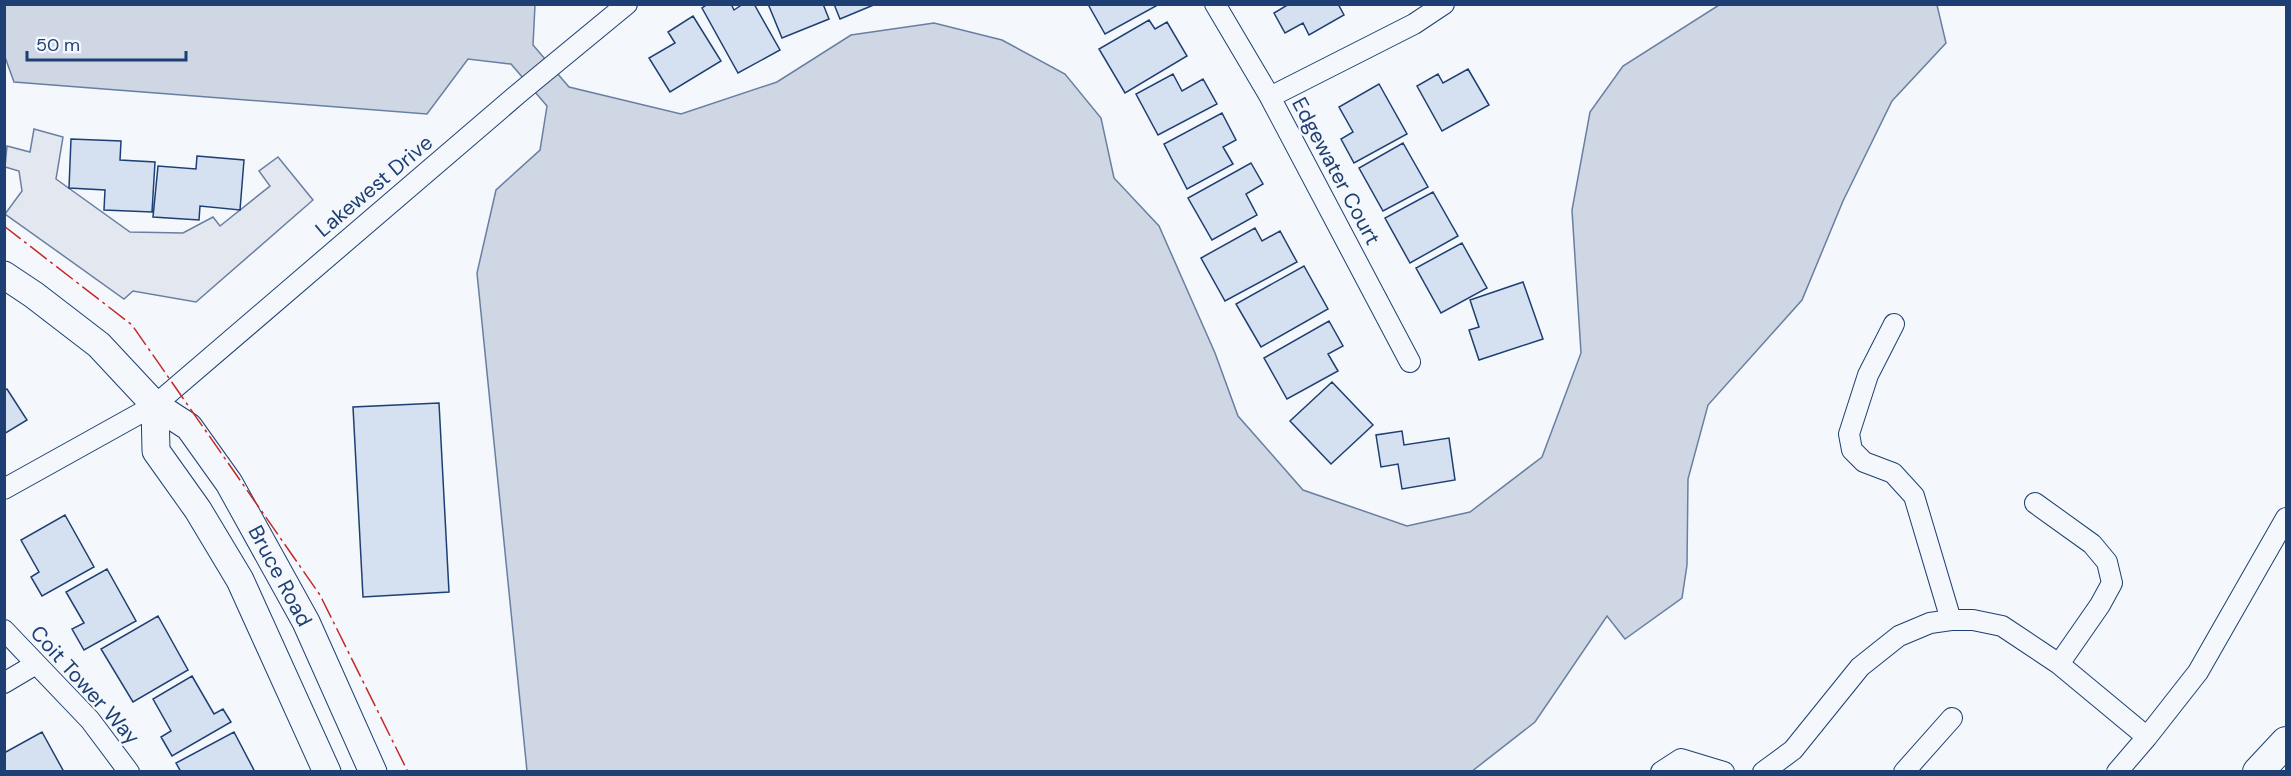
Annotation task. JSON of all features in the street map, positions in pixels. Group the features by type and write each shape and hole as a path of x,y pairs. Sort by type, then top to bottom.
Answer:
{"main road":[{"name":"Bruce Road","path":"4,275 99,345 155,405 189,427 229,483 306,622 373,771"},
{"name":"Bruce Road","path":"155,405 156,451 198,510 240,580 327,771"},
{"path":"2258,771 2286,741"}],"street":[{"name":"Lakewest Drive","path":"4,489 155,405 519,93 627,4"},
{"name":"Edgewater Court","path":"1215,4 1270,97 1410,362"},
{"path":"1270,97 1414,24 1444,4"},
{"path":"1894,324 1868,375 1849,434 1852,450 1864,462 1893,473 1914,496 1951,620"},
{"path":"2036,503 2092,544 2107,562 2112,583 2100,605 2059,664"},
{"path":"2117,771 2198,672 2286,518"},
{"path":"1763,771 1793,750 1860,667 1899,636 1930,623 1951,620 1973,620 2002,626 2059,664 2147,737"},
{"name":"Coit Tower Way","path":"4,630 90,720 129,771"},
{"path":"4,683 36,664"},
{"path":"1904,771 1952,718"},
{"path":"1661,771 1681,759 1724,771"}],"shaded area":[{"path":"5,5 535,5 533,45 569,87 681,114 777,82 851,35 934,23 1002,40 1065,74 1101,118 1114,178 1159,226 1215,353 1238,416 1303,490 1407,526 1470,512 1542,457 1581,353 1572,210 1590,112 1623,66 1719,5 1937,5 1946,43 1892,101 1843,201 1802,300 1708,405 1688,479 1687,565 1682,598 1625,639 1607,616 1535,722 1471,772 527,771 477,273 496,190 540,150 547,106 511,64 468,59 427,114 14,82 5,57"},
{"path":"34,129 63,137 56,179 130,232 183,233 213,217 220,226 270,186 259,171 278,157 313,200 196,302 133,291 124,299 5,214 22,191 19,171 5,167 7,146 30,152"}],"building":[{"path":"708,4 731,4 734,10 743,4 754,4 780,50 738,73 702,8"},
{"path":"768,4 823,4 829,19 782,38"},
{"path":"834,4 876,4 840,19"},
{"path":"1088,4 1155,4 1156,6 1105,34"},
{"path":"1289,4 1338,4 1344,15 1309,35 1303,23 1285,33 1274,13"},
{"path":"693,16 721,61 670,92 649,58 675,43 668,32"},
{"path":"1149,20 1155,29 1167,22 1187,56 1125,93 1099,49"},
{"path":"1468,69 1489,105 1442,131 1417,86 1438,74 1443,83"},
{"path":"1173,74 1182,91 1203,79 1217,104 1158,135 1136,94"},
{"path":"1379,84 1407,134 1354,163 1341,139 1353,132 1339,107"},
{"path":"1222,113 1236,140 1223,147 1233,164 1187,189 1164,144"},
{"path":"71,139 121,141 120,160 155,162 152,212 104,210 105,190 69,188"},
{"path":"1403,143 1428,187 1383,211 1359,168"},
{"path":"197,156 244,160 240,210 200,206 199,220 153,217 158,166 196,169"},
{"path":"1251,163 1263,184 1246,194 1257,215 1212,240 1188,198"},
{"path":"1433,192 1458,236 1410,263 1385,218"},
{"path":"1255,228 1262,241 1280,231 1297,262 1225,301 1201,258"},
{"path":"1462,243 1487,288 1441,313 1416,268"},
{"path":"1304,266 1328,309 1261,347 1236,304"},
{"path":"1523,282 1543,339 1479,360 1469,330 1479,327 1470,300"},
{"path":"1329,321 1343,346 1328,354 1338,371 1287,399 1264,358"},
{"path":"1332,382 1373,425 1331,464 1290,421"},
{"path":"7,389 27,420 4,434 4,391"},
{"path":"439,403 449,592 363,597 353,407"},
{"path":"1402,431 1404,445 1449,438 1455,480 1402,489 1398,464 1381,467 1376,435"},
{"path":"65,515 94,567 42,596 31,577 39,572 21,540"},
{"path":"107,569 136,621 84,650 72,629 84,623 66,592"},
{"path":"158,616 188,670 133,702 101,649"},
{"path":"192,676 214,714 223,709 231,722 172,756 161,737 171,731 153,699"},
{"path":"42,732 64,772 4,772 4,753"},
{"path":"234,732 255,772 181,772 176,763"}],"power":[{"path":"4,226 132,325 320,595 408,772"}]}
